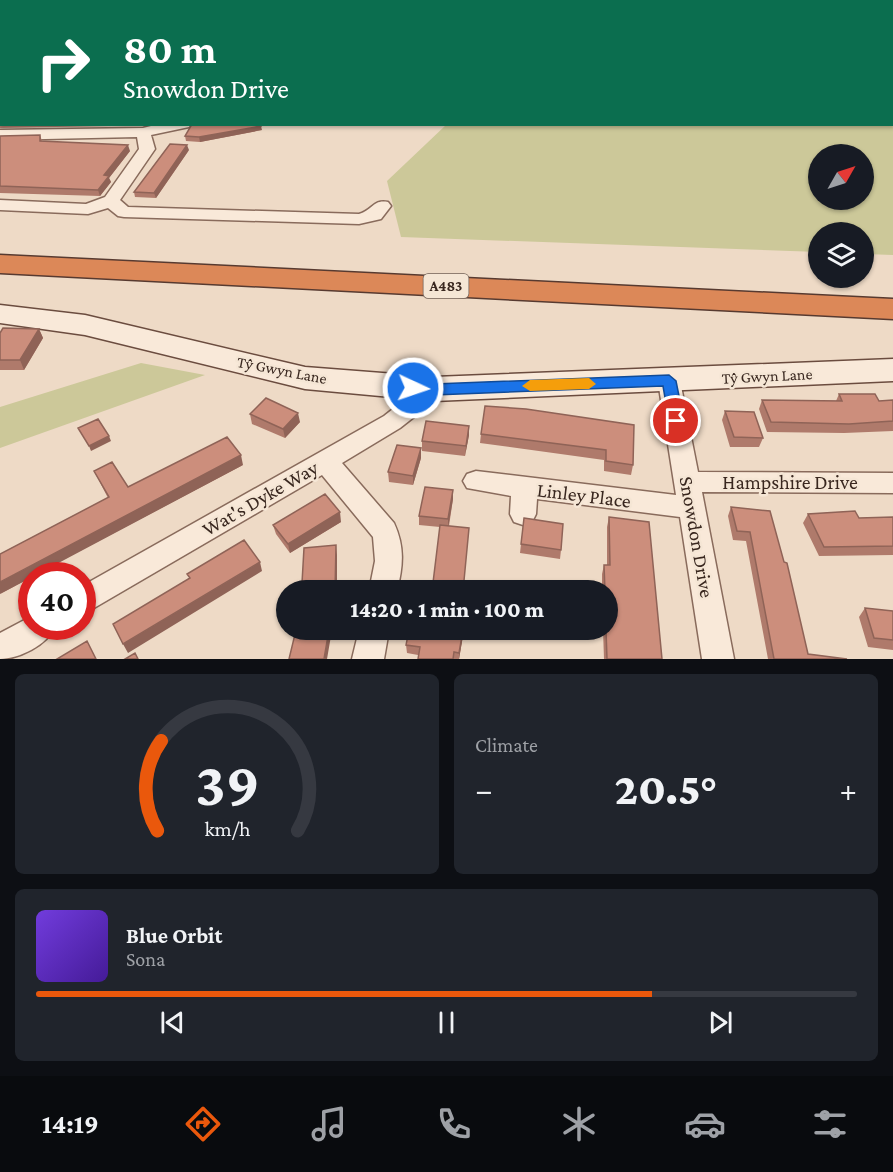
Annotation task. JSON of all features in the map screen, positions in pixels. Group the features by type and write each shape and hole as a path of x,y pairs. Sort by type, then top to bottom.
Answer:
{"highway":[{"name":"A483","path":"0,245 184,256 893,286"},
{"name":"A483","path":"0,264 893,309"}],"street":[{"path":"0,135 31,130 143,132 174,126"},
{"path":"0,205 88,209 111,201 147,149 143,132"},
{"path":"111,201 124,212 358,219 375,215 382,206"},
{"name":"Tŷ Gwyn Lane","path":"0,314 85,325 304,378 434,389 893,370"},
{"name":"Snowdon Drive","path":"669,381 718,659"},
{"name":"Wat's Dyke Way","path":"96,594 392,422 434,389"},
{"path":"324,460 384,531 389,541 391,557 386,580"},
{"name":"Linley Place","path":"476,482 692,508"},
{"name":"Hampshire Drive","path":"687,482 893,483"},
{"path":"523,514 525,488"},
{"path":"0,650 18,640"},
{"path":"368,659 372,640"}],"shaded area":[{"path":"445,126 893,126 893,255 874,254 874,222 808,222 808,252 401,237 387,181"},
{"path":"141,363 205,375 0,448 0,407"}],"building":[{"path":"191,126 261,126 199,137 185,136"},
{"path":"40,135 40,141 128,145 104,175 109,176 98,190 0,186 0,136"},
{"path":"170,144 187,145 154,193 134,192"},
{"path":"3,328 39,329 20,360 0,360 0,333"},
{"path":"839,394 875,394 879,401 893,400 893,421 849,424 771,422 762,400 842,401"},
{"path":"266,398 298,413 283,429 250,414"},
{"path":"485,406 526,409 634,425 633,465 606,461 606,450 481,434"},
{"path":"725,411 754,412 763,438 734,437"},
{"path":"98,419 109,436 89,446 78,428"},
{"path":"426,421 469,426 466,446 422,441"},
{"path":"227,437 241,455 38,562 18,562 18,573 0,582 0,554 109,497 94,471 112,462 128,487"},
{"path":"397,445 421,448 413,476 388,472"},
{"path":"425,487 453,490 448,519 419,516"},
{"path":"325,494 340,512 288,544 273,525"},
{"path":"731,507 770,511 784,562 787,563 808,654 847,659 774,659 750,532 737,531"},
{"path":"855,511 859,518 893,517 893,546 824,547 808,514"},
{"path":"609,517 649,522 662,659 607,659 606,640 618,640 618,580 605,580 604,565 610,565"},
{"path":"524,518 563,524 561,550 521,544"},
{"path":"440,525 469,528 464,580 433,580"},
{"path":"244,540 260,562 123,644 113,624 190,578 187,574"},
{"path":"336,545 335,580 302,580 304,548"},
{"path":"865,608 893,611 893,640 874,638"},
{"path":"294,640 327,640 324,659 289,659"},
{"path":"407,640 461,640 459,653 454,652 453,659 418,659 420,647 406,645"},
{"path":"87,641 96,659 57,659"},
{"path":"135,653 138,659 125,659"}],"slow traffic":[{"path":"530,386 589,384"}],"route":[{"path":"413,388 669,381 676,421"}]}
